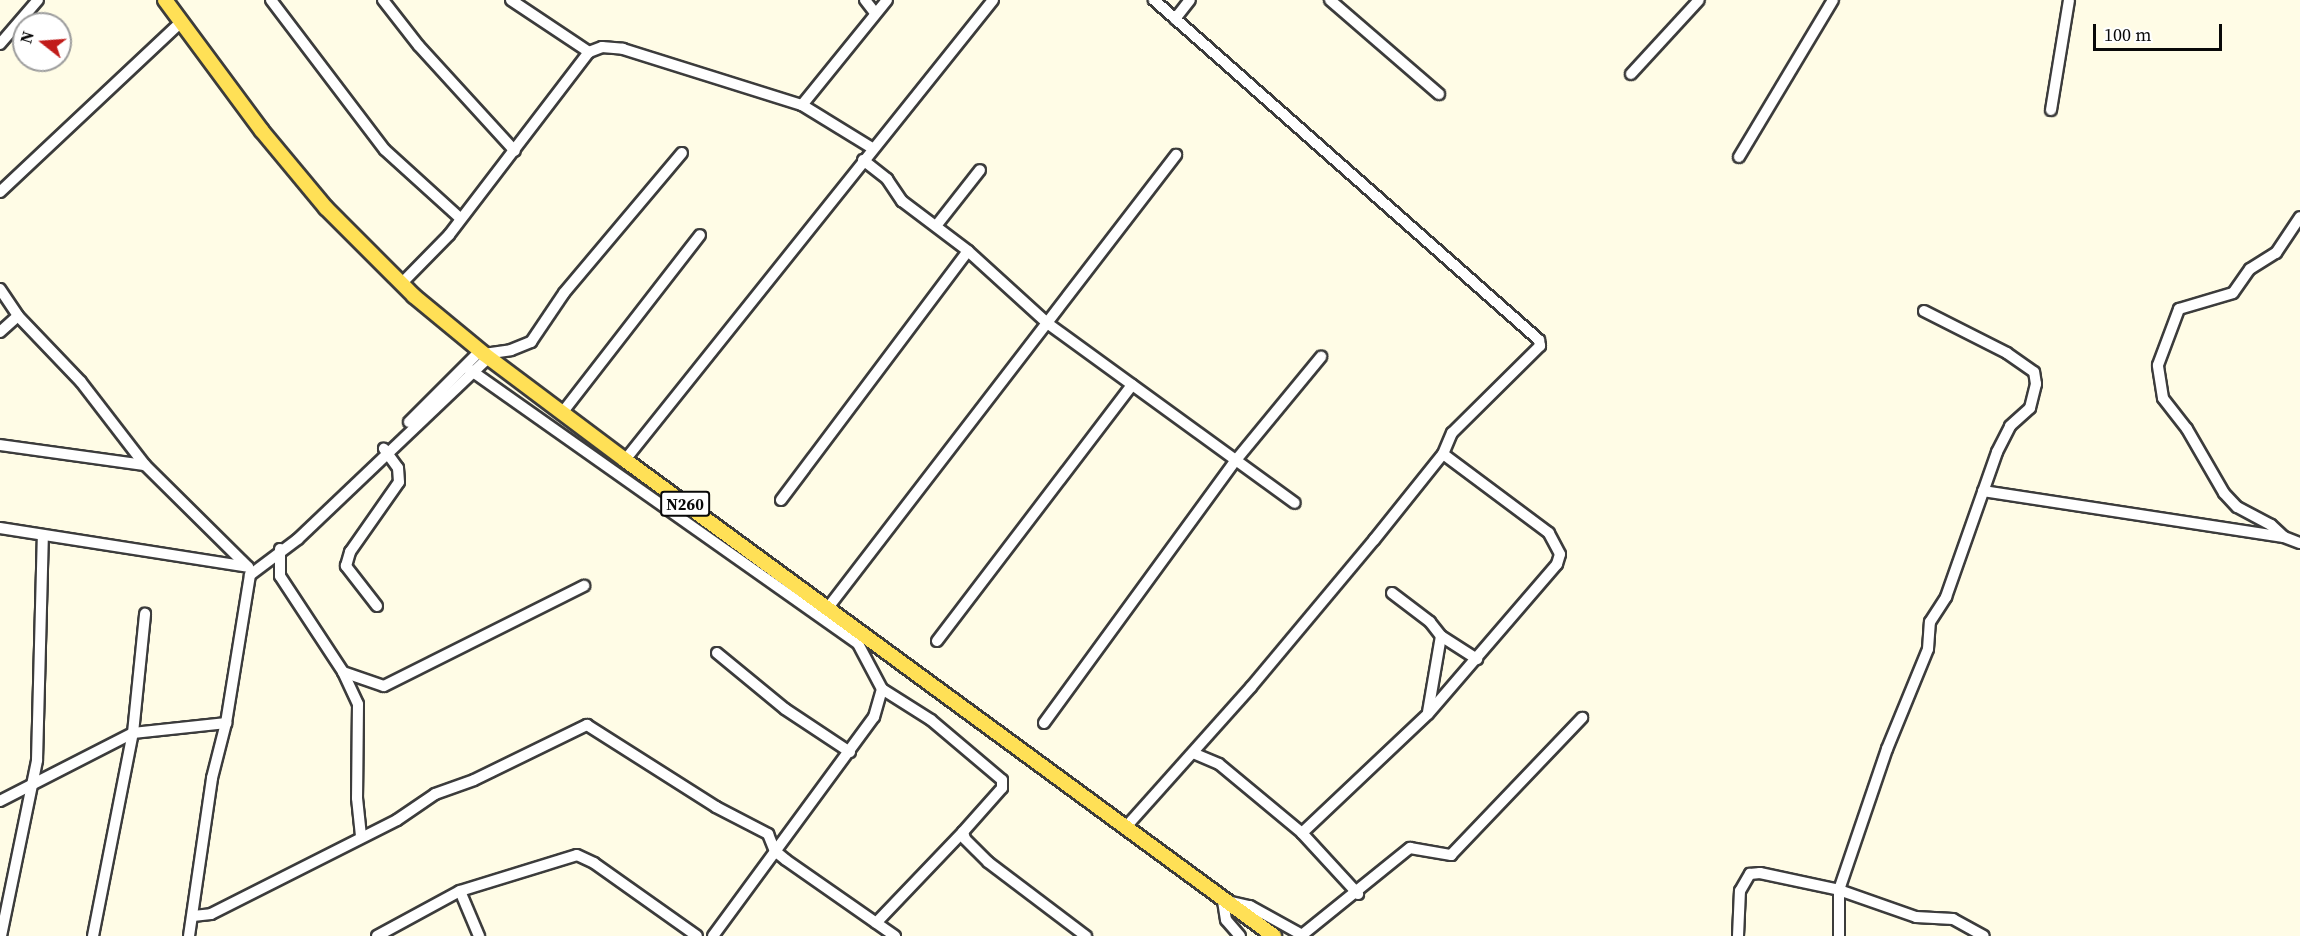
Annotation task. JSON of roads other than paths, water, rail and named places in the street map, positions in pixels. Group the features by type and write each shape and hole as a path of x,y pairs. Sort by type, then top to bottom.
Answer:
{"main road":[{"name":"N260","path":"165,0 326,208 401,284 484,355 1274,936"}],"street":[{"path":"0,44 38,0"},
{"path":"271,0 385,150 460,218"},
{"path":"383,0 419,46 515,151"},
{"path":"511,0 589,52"},
{"path":"866,0 875,13"},
{"path":"802,105 886,0"},
{"path":"625,460 993,0"},
{"path":"1125,828 1193,753 1443,454 1452,433 1536,353 1539,340 1154,0"},
{"path":"1175,19 1190,0"},
{"path":"1330,0 1439,93"},
{"path":"1630,74 1699,0"},
{"path":"1739,157 1833,0"},
{"path":"2051,110 2069,0"},
{"path":"0,192 181,22"},
{"path":"401,284 440,246 589,52 602,48 623,49 802,105 873,148"},
{"path":"0,528 250,569 284,546 484,355 511,351 531,342 564,293 682,153"},
{"path":"827,609 1176,154"},
{"path":"863,160 887,178 902,201 968,251 1047,323 1295,503"},
{"path":"936,226 980,170"},
{"path":"2284,537 2237,507 2224,493 2163,398 2158,365 2179,309 2233,293 2250,269 2276,253 2300,217"},
{"path":"562,413 700,235"},
{"path":"781,500 968,251"},
{"path":"0,289 18,316 74,375 145,465 250,569"},
{"path":"1839,936 1839,890 1887,749 1924,661 1930,622 1946,597 1983,491 2010,426 2030,408 2036,376 2002,350 1924,310"},
{"path":"0,332 18,316"},
{"path":"1044,723 1236,460 1321,357"},
{"path":"469,370 858,644"},
{"path":"937,641 1132,385"},
{"path":"0,445 145,465"},
{"path":"377,606 346,566 351,552 399,482 398,468 385,450"},
{"path":"1302,833 1428,714 1557,564 1560,554 1549,533 1443,454"},
{"path":"1983,491 2284,537 2300,543"},
{"path":"1,936 32,787 41,700 43,535"},
{"path":"284,546 280,576 343,672 358,704 357,798 361,836"},
{"path":"189,936 212,778 226,723 250,569"},
{"path":"343,672 384,686 584,586"},
{"path":"1392,593 1430,622 1441,636 1477,658"},
{"path":"93,936 133,733 145,614"},
{"path":"846,623 882,689 931,720 1002,780 1002,788 876,923"},
{"path":"1428,714 1441,636"},
{"path":"717,653 785,709 850,752"},
{"path":"713,936 874,717 882,689"},
{"path":"1240,936 1226,920 1223,900 1250,906 1302,935 1358,894 1410,848 1451,855 1582,718"},
{"path":"0,801 32,787 133,733 226,723"},
{"path":"193,916 211,914 361,836 397,820 435,794 474,780 587,724 707,802 768,834 775,851 895,936"},
{"path":"1193,753 1219,764 1302,833 1358,894"},
{"path":"963,832 988,862 1086,936"},
{"path":"377,936 460,891 577,855 594,863 694,935"},
{"path":"1738,936 1740,891 1750,874 1839,890 1907,915 1953,919 1984,936"},
{"path":"460,891 479,936"}]}
